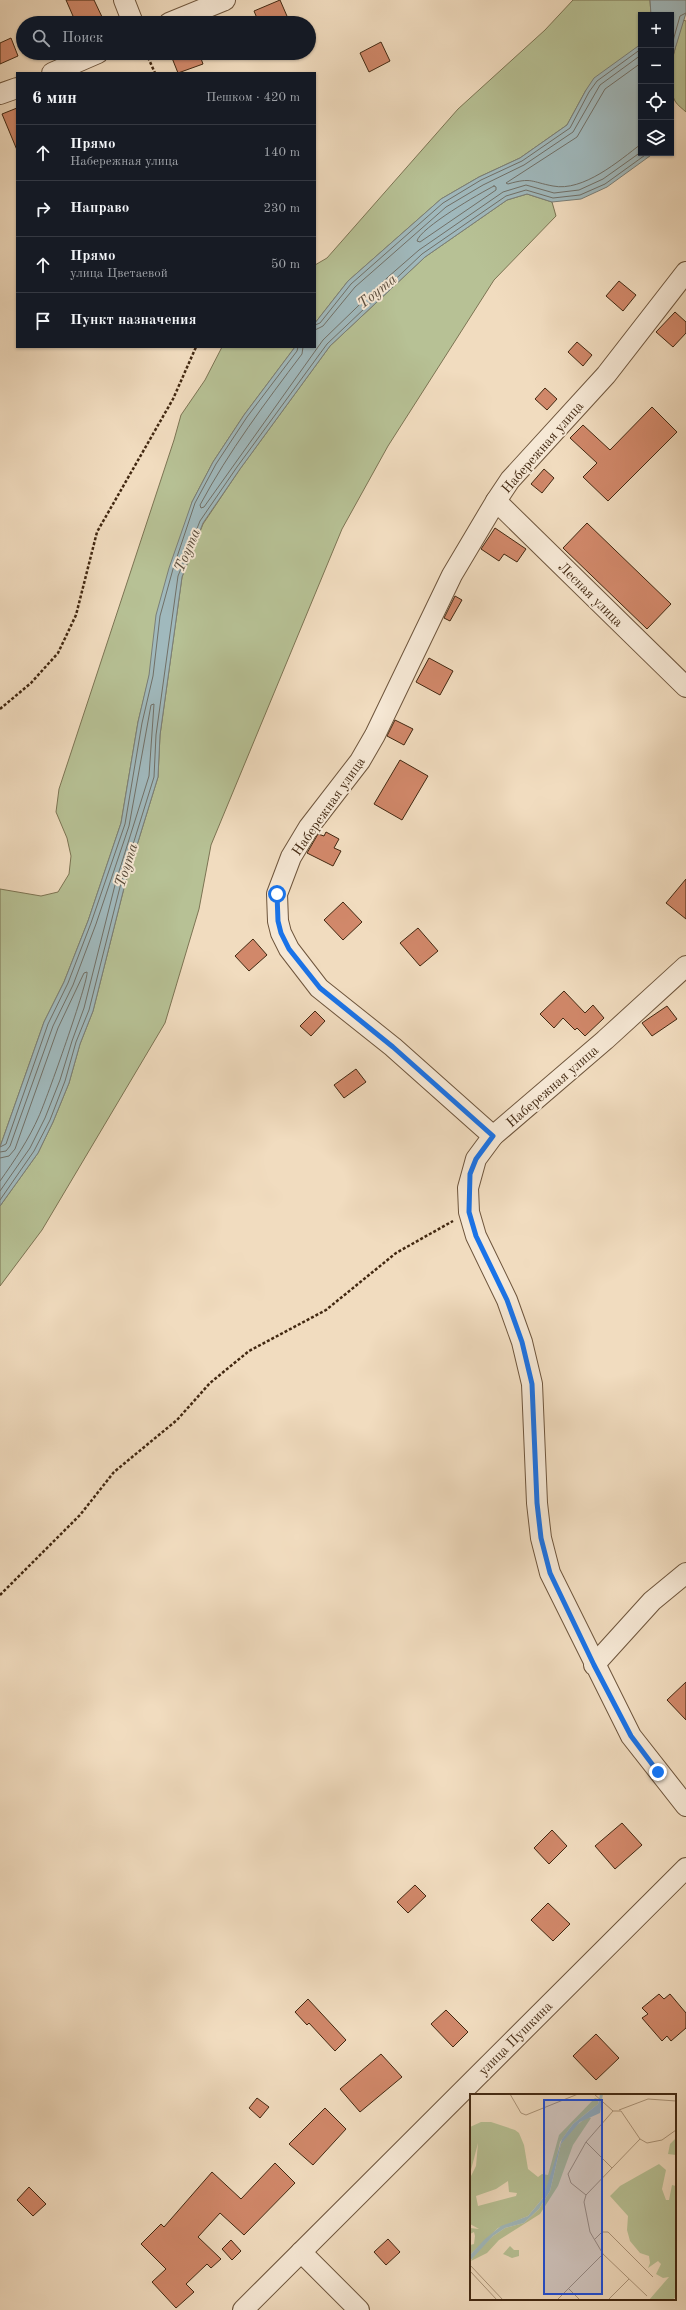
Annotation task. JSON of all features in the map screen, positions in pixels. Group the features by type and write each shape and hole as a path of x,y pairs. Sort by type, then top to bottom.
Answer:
{"street":[{"path":"124,0 130,16"},
{"path":"186,16 225,0"},
{"path":"54,72 82,60"},
{"path":"0,94 16,88"},
{"name":"Набережная улица","path":"686,272 606,375 510,480 496,500 452,575 376,735 360,761 309,827 291,857 281,882 277,909 281,933 289,949 320,988 393,1047 493,1136 605,1040 686,966"},
{"name":"Лесная улица","path":"496,500 686,687"},
{"path":"493,1136 476,1159 470,1174 469,1212 476,1236 507,1300 522,1342 532,1384 537,1503 541,1538 550,1573 594,1665 631,1736 686,1806"},
{"path":"594,1665 652,1601 686,1573"},
{"name":"улица Пушкина","path":"243,2310 686,1868"},
{"path":"301,2252 359,2310"}],"path":[{"path":"149,60 155,72"},
{"path":"0,709 31,683 58,653 76,615 97,532 173,399 196,348"},
{"path":"0,1595 80,1515 114,1472 178,1420 210,1383 249,1351 326,1310 396,1252 469,1212"}],"green space":[{"path":"573,0 650,0 651,12 638,12 638,47 586,90 567,125 520,158 479,177 441,199 348,281 316,322 316,264 327,258 458,109 545,30"},
{"path":"683,20 686,21 686,112 674,98 675,50"},
{"path":"527,194 552,202 556,216 494,280 388,446 342,529 211,845 199,909 165,1023 42,1230 0,1286 0,1206 38,1153 69,1083 80,1044 93,1011 125,884 158,777 160,735 182,577 203,524 240,469 330,346 425,257 507,200"},
{"path":"221,348 294,348 244,415 213,462 192,502 138,722 121,823 88,921 64,982 44,1022 0,1147 0,889 41,896 58,892 69,874 71,856 67,838 56,812 59,789 181,415 205,380"}],"water":[{"path":"650,0 686,0 686,13 674,52 674,12 651,12"},
{"name":"Toyma","path":"638,46 638,156 650,156 607,187 581,199 552,202 527,194 507,200 425,257 330,346 240,469 203,523 182,577 160,735 158,777 125,884 93,1011 80,1044 69,1083 53,1122 38,1153 0,1206 0,1147 44,1022 64,982 88,921 121,823 138,722 149,675 156,615 169,568 192,502 213,462 244,415 294,348 316,348 316,322 348,281 441,199 479,177 520,158 567,125 594,78"}],"building":[{"path":"66,0 94,0 102,16 73,16"},
{"path":"280,0 287,16 256,16 254,11"},
{"path":"11,38 16,51 16,57 0,64 0,43"},
{"path":"381,42 390,61 369,72 360,53"},
{"path":"173,60 202,60 203,64 178,72"},
{"path":"16,108 16,148 2,114"},
{"path":"619,281 636,295 623,311 606,296"},
{"path":"675,312 686,322 686,333 673,347 656,332"},
{"path":"577,342 592,355 583,366 568,352"},
{"path":"545,388 557,399 547,410 535,399"},
{"path":"652,407 677,432 608,501 583,477 597,463 570,438 583,425 610,450"},
{"path":"544,469 554,478 542,493 531,484"},
{"path":"587,523 671,604 647,629 563,548"},
{"path":"495,528 526,549 517,562 504,554 499,561 481,549"},
{"path":"455,596 462,600 450,621 444,618"},
{"path":"429,658 453,671 440,695 416,682"},
{"path":"395,720 413,729 404,745 387,736"},
{"path":"400,760 428,776 402,820 374,804"},
{"path":"326,832 339,839 334,848 341,851 333,866 307,853 318,834 324,836"},
{"path":"686,879 686,919 666,903"},
{"path":"343,902 362,922 343,940 324,920"},
{"path":"418,928 438,951 420,966 400,943"},
{"path":"253,939 267,955 249,971 235,956"},
{"path":"564,991 585,1013 593,1005 604,1018 585,1036 577,1028 575,1030 563,1018 554,1028 540,1014"},
{"path":"667,1006 677,1019 652,1036 642,1023"},
{"path":"315,1011 325,1021 311,1036 300,1026"},
{"path":"356,1069 366,1082 344,1098 334,1085"},
{"path":"686,1682 686,1720 667,1700"},
{"path":"622,1823 642,1845 615,1869 595,1846"},
{"path":"552,1830 567,1846 549,1864 534,1848"},
{"path":"415,1885 426,1896 408,1913 397,1902"},
{"path":"548,1903 570,1924 553,1941 531,1920"},
{"path":"659,1994 664,1999 670,1994 686,2013 686,2028 671,2041 667,2036 662,2041 642,2018 648,2014 642,2008"},
{"path":"308,1999 346,2040 335,2051 309,2023 307,2025 295,2012"},
{"path":"446,2010 468,2032 453,2047 431,2024"},
{"path":"596,2034 619,2058 596,2080 573,2056"},
{"path":"381,2054 402,2077 360,2112 340,2089"},
{"path":"257,2098 269,2107 260,2118 249,2108"},
{"path":"325,2108 346,2129 313,2165 289,2144"},
{"path":"275,2163 295,2183 244,2235 220,2213 198,2237 221,2259 211,2268 207,2264 186,2284 194,2292 176,2308 152,2282 166,2269 141,2244 161,2224 164,2227 212,2172 241,2199"},
{"path":"29,2187 46,2204 33,2216 17,2200"},
{"path":"388,2239 400,2252 386,2265 374,2252"},
{"path":"231,2240 241,2251 232,2260 222,2249"}],"route":[{"path":"277,894 278,921 281,933 289,949 320,988 393,1047 493,1136 476,1159 470,1174 468,1188 469,1212 476,1236 507,1300 522,1342 532,1384 537,1503 541,1538 550,1573 594,1665 631,1736 658,1772"}]}
